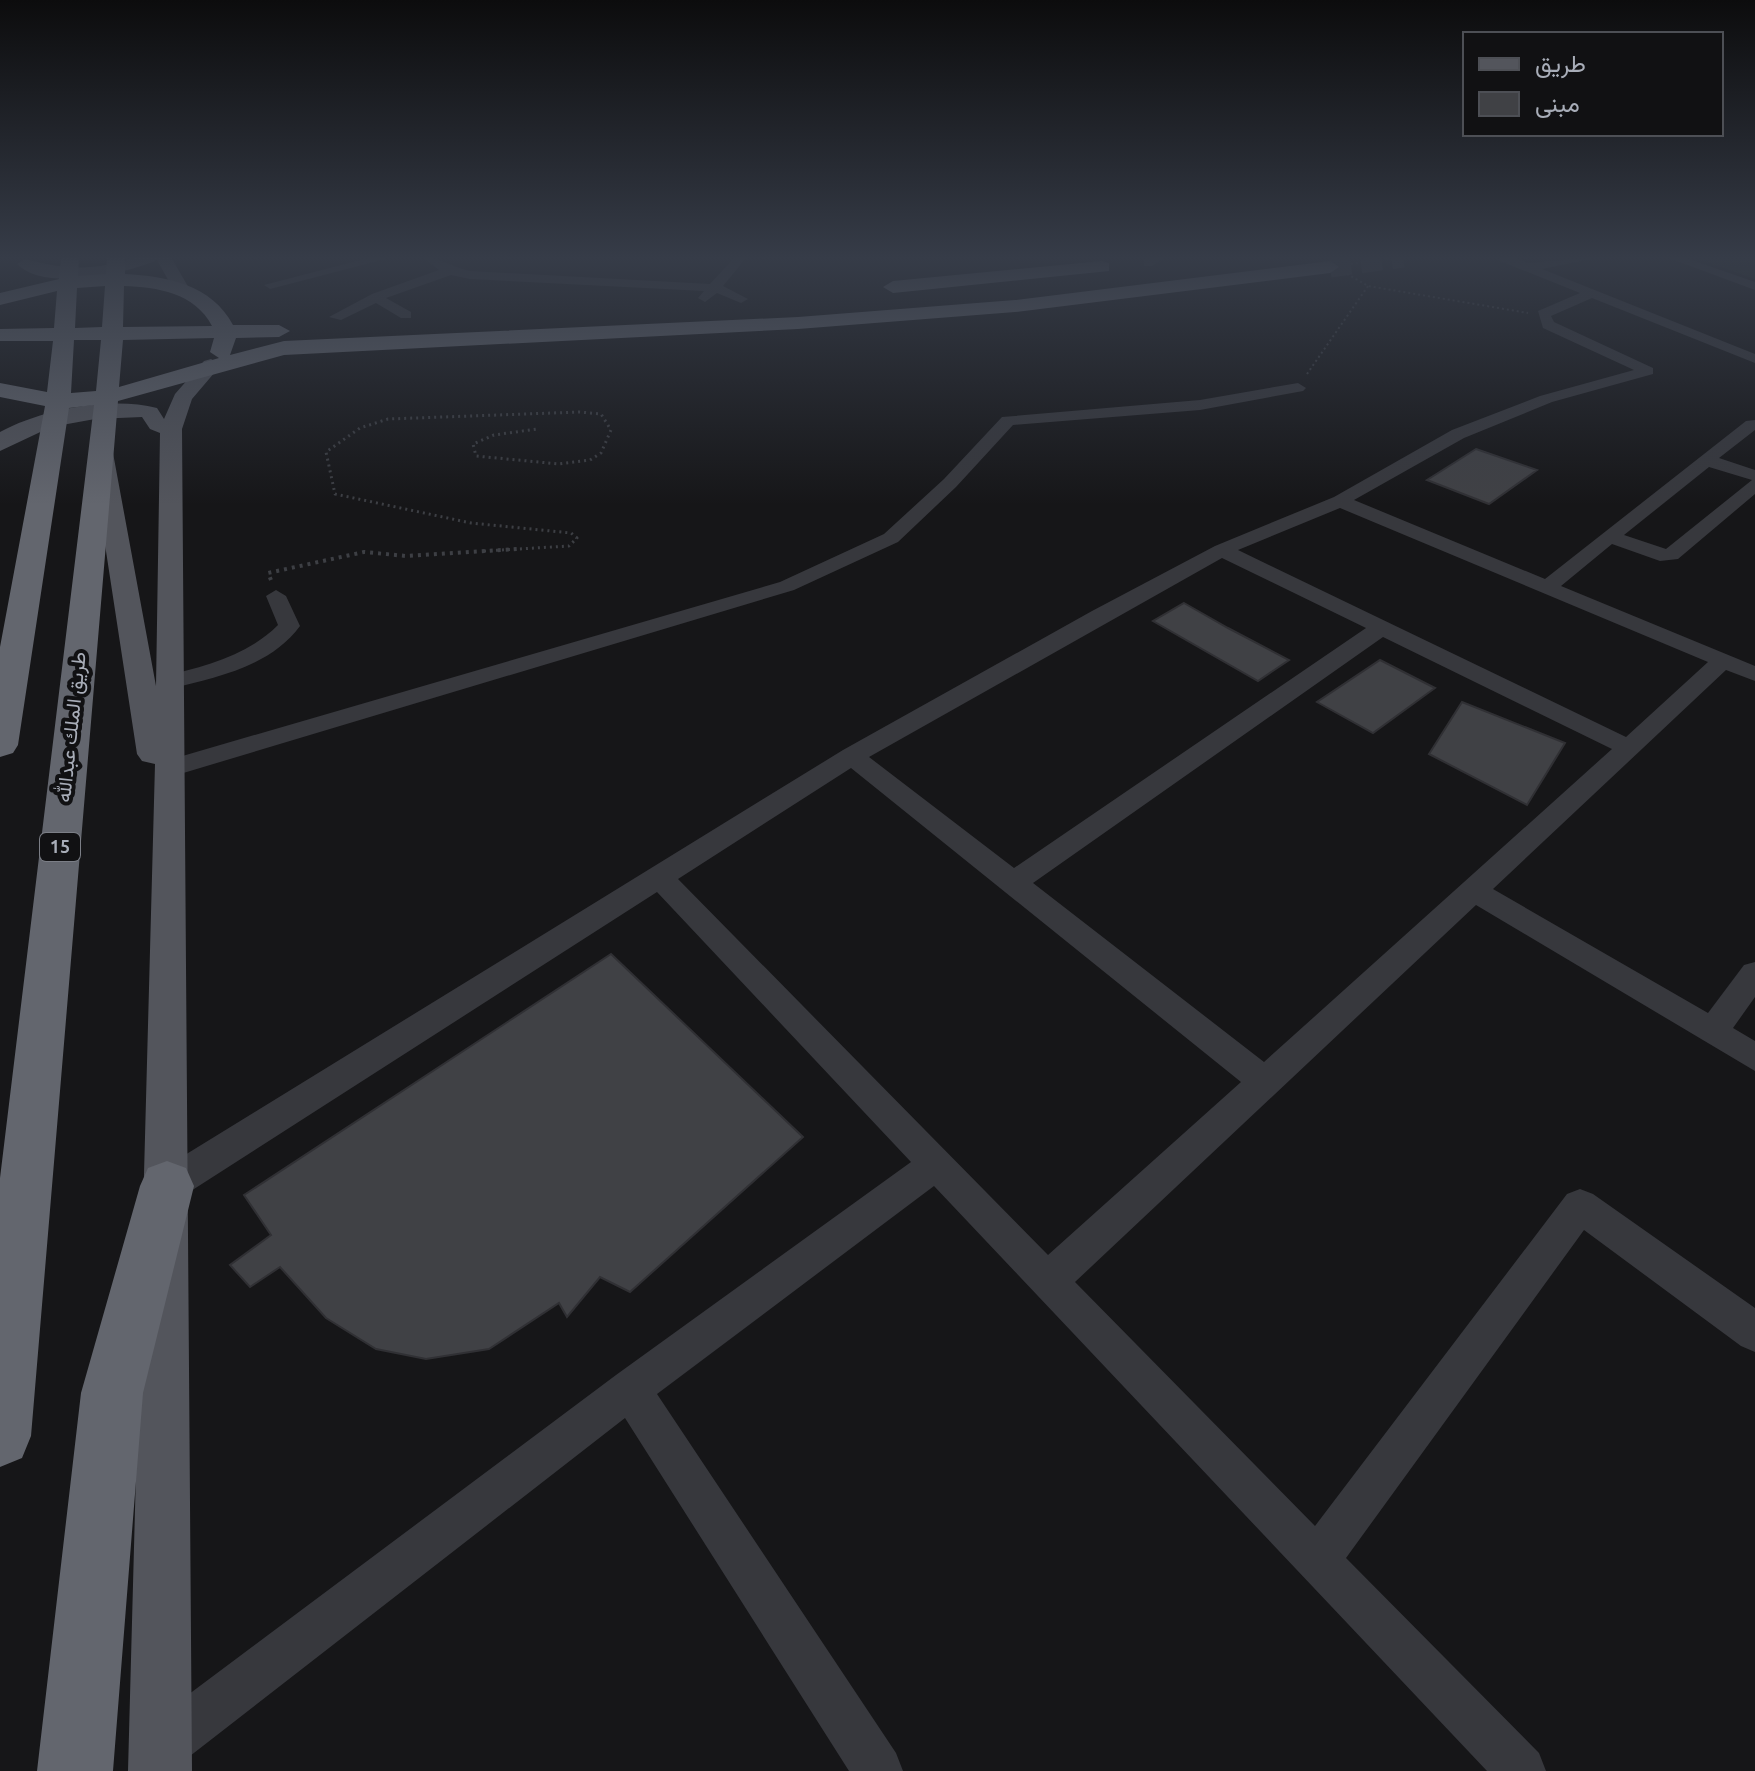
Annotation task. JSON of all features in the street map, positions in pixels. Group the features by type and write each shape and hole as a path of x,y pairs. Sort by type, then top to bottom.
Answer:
{"highway":[{"path":"0,745 59,395 62,340"},
{"name":"طريق الملك عبدالله","path":"0,1436 101,447 117,340"},
{"path":"211,365 225,340"},
{"path":"284,340 316,345"},
{"path":"0,390 37,412 144,389 253,353 316,345 451,340"},
{"path":"75,1771 112,1393 167,1186"}],"main road":[{"path":"160,1759 171,768 171,429 182,398 211,365"},
{"path":"0,444 37,412 150,412 157,425 171,429"},
{"path":"101,447 170,854"}],"street":[{"path":"167,1186 852,756 1222,550 1340,501 1458,434 1546,399 1648,371 1580,340"},
{"path":"1710,340 1752,356"},
{"path":"171,768 787,586 891,538 950,483 1008,420 1200,405 1298,388"},
{"path":"1547,587 1752,424"},
{"path":"1707,460 1755,476"},
{"path":"1610,537 1660,555 1671,555 1755,485"},
{"path":"1340,501 1755,674"},
{"path":"1222,550 1629,748"},
{"path":"170,682 220,670 274,643 289,626 276,596"},
{"path":"1013,883 1381,628"},
{"path":"1048,1281 1723,661"},
{"path":"852,756 1265,1082"},
{"path":"659,877 1521,1771"},
{"path":"1474,891 1755,1057"},
{"path":"1712,1032 1755,974"},
{"path":"160,1759 630,1389 936,1164"},
{"path":"1317,1560 1580,1206 1755,1332"},
{"path":"630,1389 878,1771"}],"path":[{"path":"1298,388 1331,340"},
{"path":"276,596 268,573 340,555 364,552 406,556 569,546 577,538 571,533 471,523 335,494 326,452 353,432 373,423 405,416 529,408 568,410 601,414 611,430 603,451 590,461 565,465 476,456 473,444 494,435 537,429"}],"building":[{"path":"1476,449 1537,470 1489,504 1427,480"},
{"path":"1184,603 1289,660 1258,681 1153,621"},
{"path":"1380,660 1435,688 1373,733 1317,702"},
{"path":"1462,702 1565,743 1527,805 1429,754"},
{"path":"611,954 803,1137 630,1292 600,1277 567,1317 559,1303 489,1349 426,1359 376,1349 326,1318 280,1267 250,1287 230,1265 271,1235 244,1195"}]}
